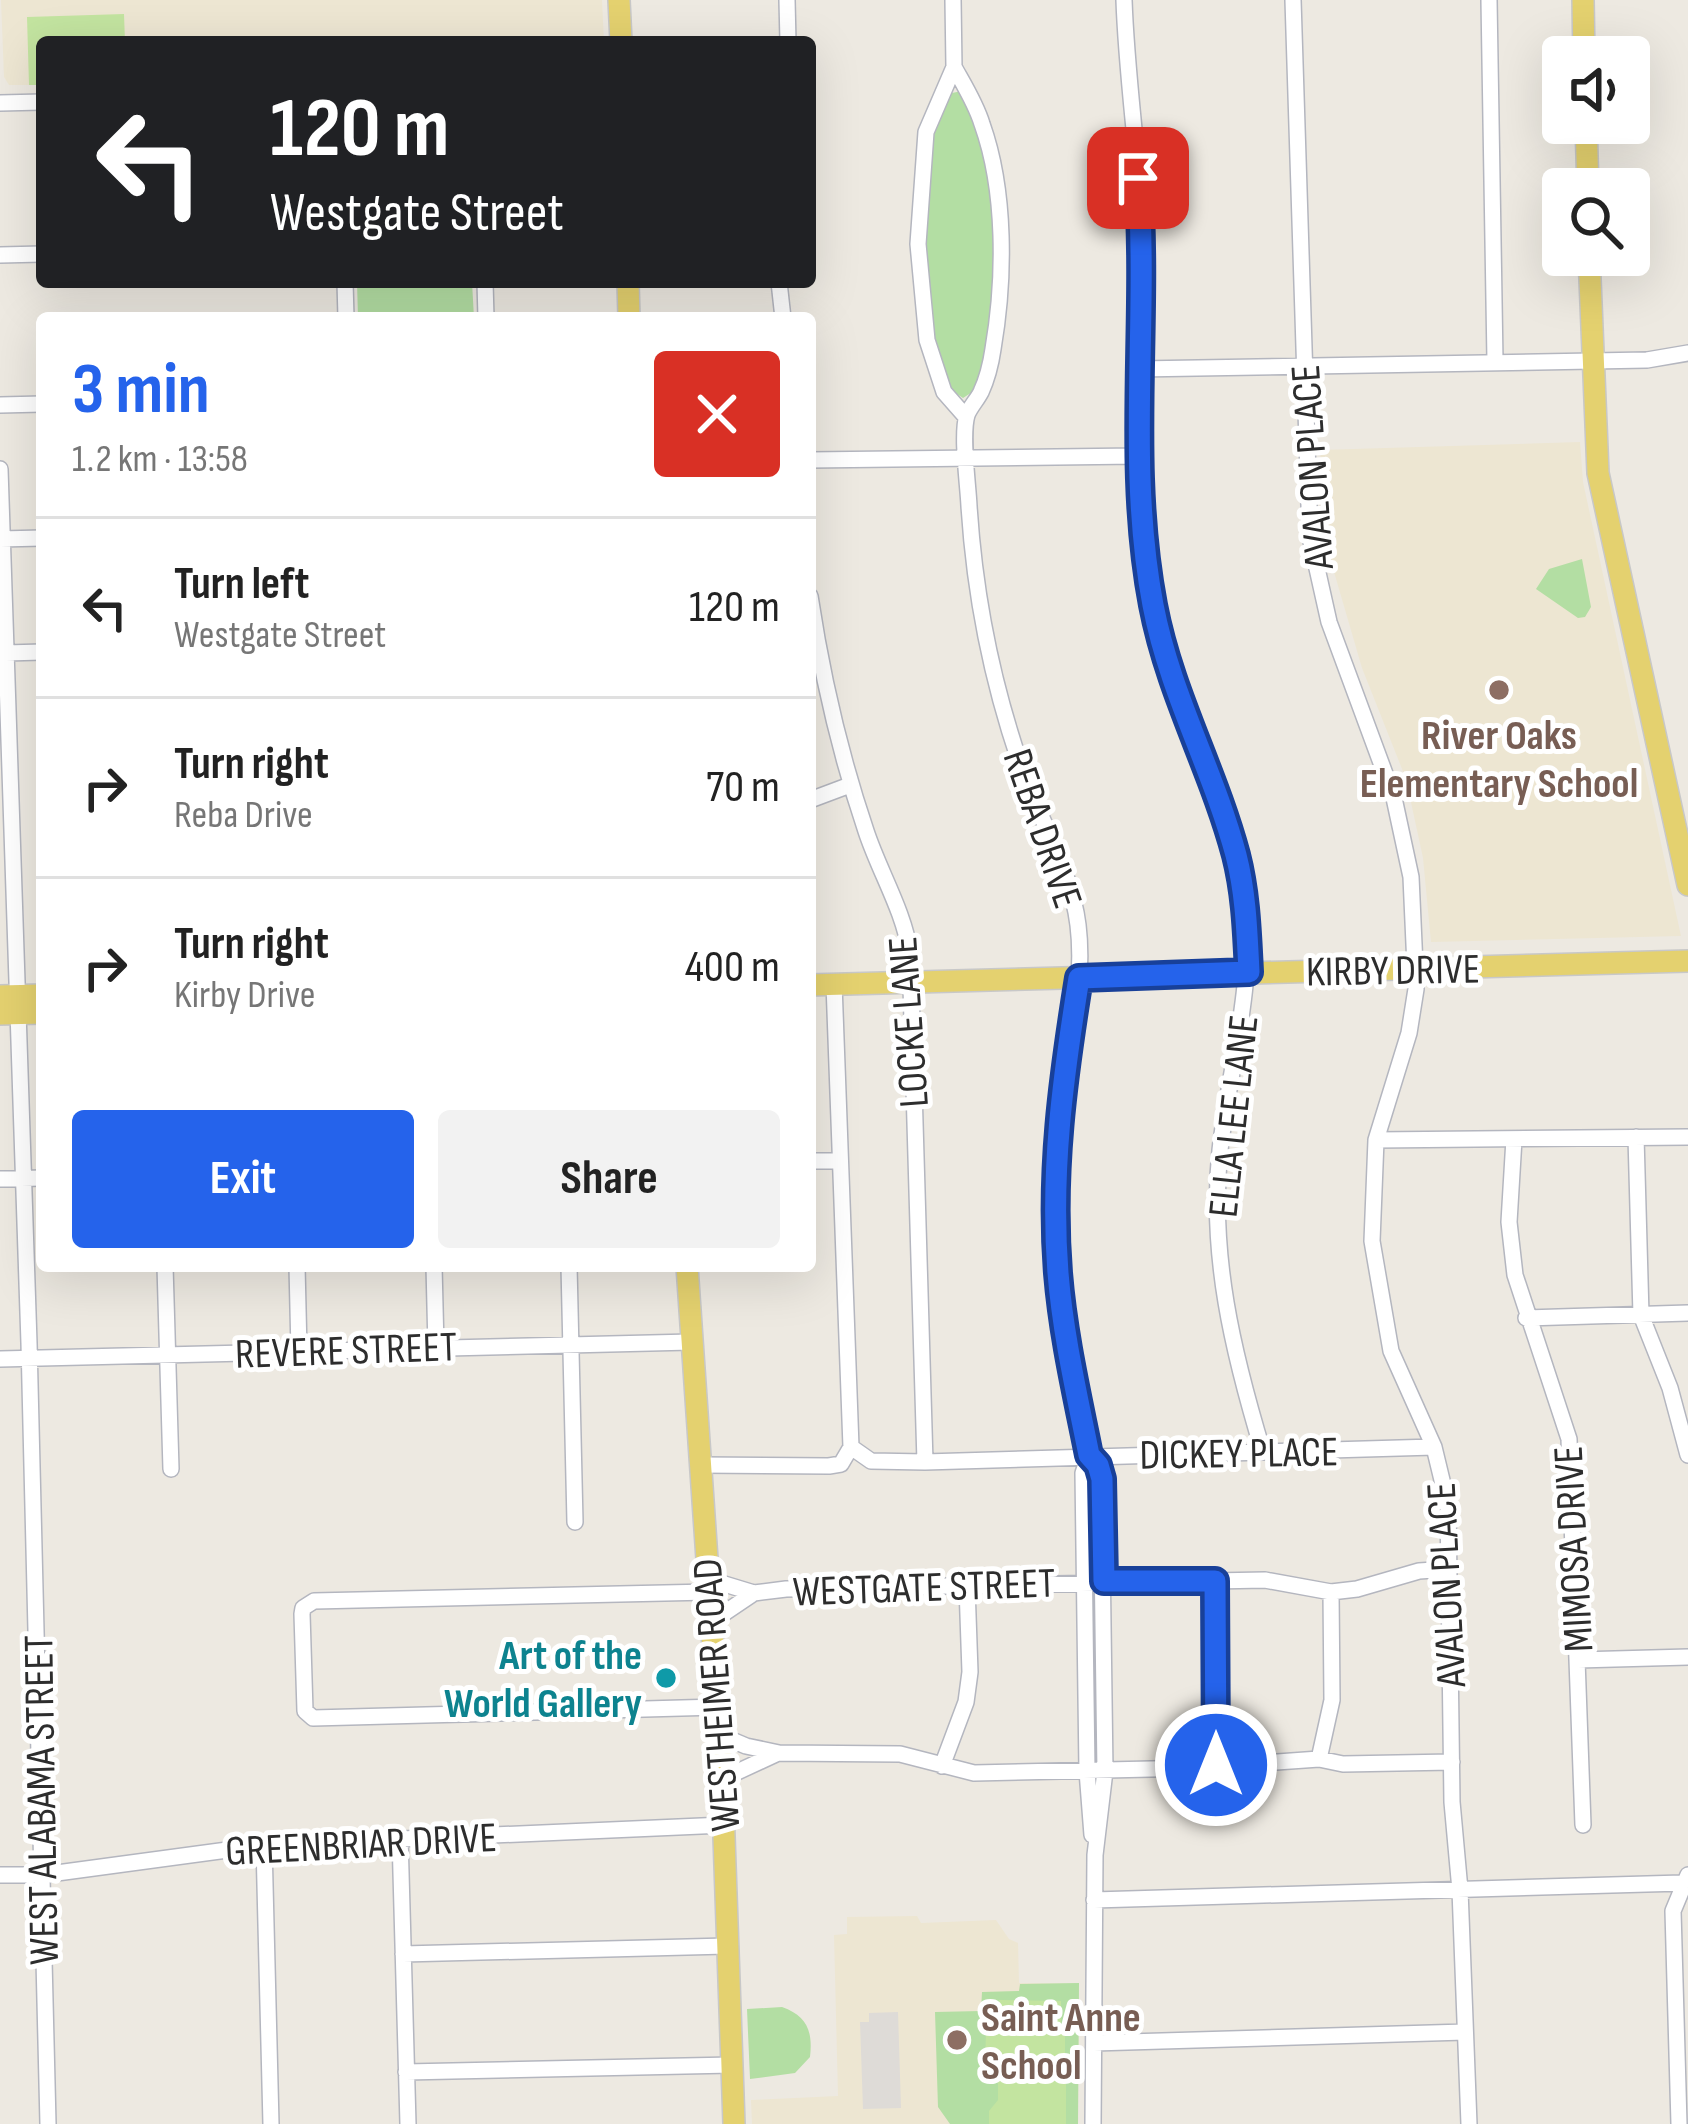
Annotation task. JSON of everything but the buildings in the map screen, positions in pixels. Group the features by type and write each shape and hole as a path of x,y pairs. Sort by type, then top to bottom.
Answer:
{"main road":[{"path":"620,0 621,36"},
{"path":"1583,0 1584,36"},
{"path":"1590,276 1598,473 1688,885"},
{"name":"KIRBY DRIVE","path":"816,985 1688,961"},
{"name":"WESTHEIMER ROAD","path":"687,1272 720,1735 734,2124"}],"street":[{"path":"787,0 788,36"},
{"name":"REBA DRIVE","path":"953,0 955,67 982,124 994,178 999,234 998,315 992,355 981,392 966,417 976,585 1008,728 1075,908 1079,978 1064,1067 1055,1184 1063,1317 1089,1455 1084,1473 1095,1581 1093,2124"},
{"name":"ELLA LEE LANE","path":"1124,0 1142,236 1137,456 1146,564 1161,645 1184,720 1220,804 1244,897 1249,972 1220,1150 1219,1245 1236,1363 1263,1452"},
{"name":"AVALON PLACE","path":"1293,0 1306,493 1318,582 1394,798 1411,877 1417,968 1409,1033 1376,1140 1371,1220 1391,1352 1434,1447 1448,1505 1452,1762 1468,2124"},
{"path":"1489,0 1495,361"},
{"name":"REBA DRIVE","path":"955,67 926,132 918,244 927,340 944,392 966,417"},
{"path":"0,104 36,102"},
{"path":"0,255 36,254"},
{"path":"1138,369 1647,360 1688,353"},
{"path":"0,405 36,404"},
{"path":"816,460 1137,456"},
{"name":"WEST ALABAMA STREET","path":"0,469 9,1005 23,1178 30,1358 48,2124"},
{"path":"1,538 36,538"},
{"name":"LOCKE LANE","path":"816,631 850,785 908,938 925,1462"},
{"path":"6,653 36,652"},
{"path":"816,798 850,785"},
{"path":"701,1465 830,1466 841,1464 851,1447 834,984"},
{"path":"1636,1137 1641,1315 1670,1388 1688,1455"},
{"path":"1376,1140 1688,1137"},
{"name":"MIMOSA DRIVE","path":"1514,1138 1509,1244 1526,1318 1568,1439 1583,1825"},
{"path":"816,1161 838,1161"},
{"path":"0,1179 36,1178"},
{"path":"165,1272 171,1469"},
{"path":"297,1272 299,1351"},
{"path":"434,1272 436,1347"},
{"path":"569,1272 575,1522"},
{"path":"1526,1318 1688,1313"},
{"name":"REVERE STREET","path":"0,1359 691,1342"},
{"name":"DICKEY PLACE","path":"851,1447 871,1461 925,1462 1434,1447"},
{"name":"WESTGATE STREET","path":"718,1707 307,1716 302,1614 314,1601 709,1585 754,1593 1265,1580 1331,1592 1419,1571 1449,1569"},
{"path":"1215,1581 1216,1765"},
{"path":"942,1766 966,1702 970,1672 967,1587"},
{"path":"1319,1760 1332,1700 1331,1592"},
{"name":"WESTGATE STREET","path":"711,1622 754,1593"},
{"path":"1578,1660 1688,1657"},
{"path":"720,1735 779,1753 900,1754 974,1773 1319,1760 1343,1764 1452,1762"},
{"path":"722,1779 779,1753"},
{"name":"GREENBRIAR DRIVE","path":"0,1875 42,1875 264,1844 724,1825"},
{"path":"400,1837 408,2124"},
{"path":"264,1844 271,2124"},
{"path":"1094,1900 1685,1879 1673,1911 1679,2124"},
{"path":"403,1954 728,1946"},
{"path":"1094,2043 1465,2032"},
{"path":"406,2072 732,2065"}],"shaded area":[{"path":"1,0 602,0 604,36 36,36 36,85 9,85 4,77"},
{"name":"River Oaks Elementary School","path":"1580,442 1583,482 1681,936 1431,942 1423,858 1406,779 1362,668 1332,565 1320,450"},
{"name":"Saint Anne School","path":"917,1916 921,1923 996,1920 1009,1939 1018,1943 1019,1983 1079,1983 1078,2124 752,2124 751,2100 838,2096 834,1935 847,1934 847,1917"},
{"path":"898,2012 901,2108 863,2109 860,2022 869,2022 869,2013"}],"green space":[{"path":"124,14 125,36 36,36 36,85 29,85 27,17"},
{"path":"962,91 988,172 997,258 989,342 977,389 963,398 948,388 931,339 923,244 930,133 947,94"},
{"path":"357,288 472,288 474,312 358,312"},
{"path":"1582,559 1591,607 1585,617 1578,618 1536,589 1549,569"},
{"path":"1079,1983 1078,2124 950,2124 938,2107 935,2012 981,2011 982,1992 1019,1991 1020,1984"},
{"path":"999,2000 1061,2001 1066,2124 989,2124 989,2111 998,2100 998,2073 985,2071 986,2028 998,2028"},
{"path":"782,2007 807,2026 810,2057 795,2073 750,2079 747,2009"}],"place":[{"name":"River Oaks Elementary School","path":"1499,690"},
{"name":"Art of the World Gallery","path":"666,1678"},
{"name":"Saint Anne School","path":"957,2040"}],"route":[{"path":"1138,178 1144,275 1137,456 1146,564 1169,674 1237,859 1249,972 1079,978 1056,1148 1058,1272 1070,1366 1089,1455 1102,1479 1104,1581 1215,1581 1216,1765"}]}
